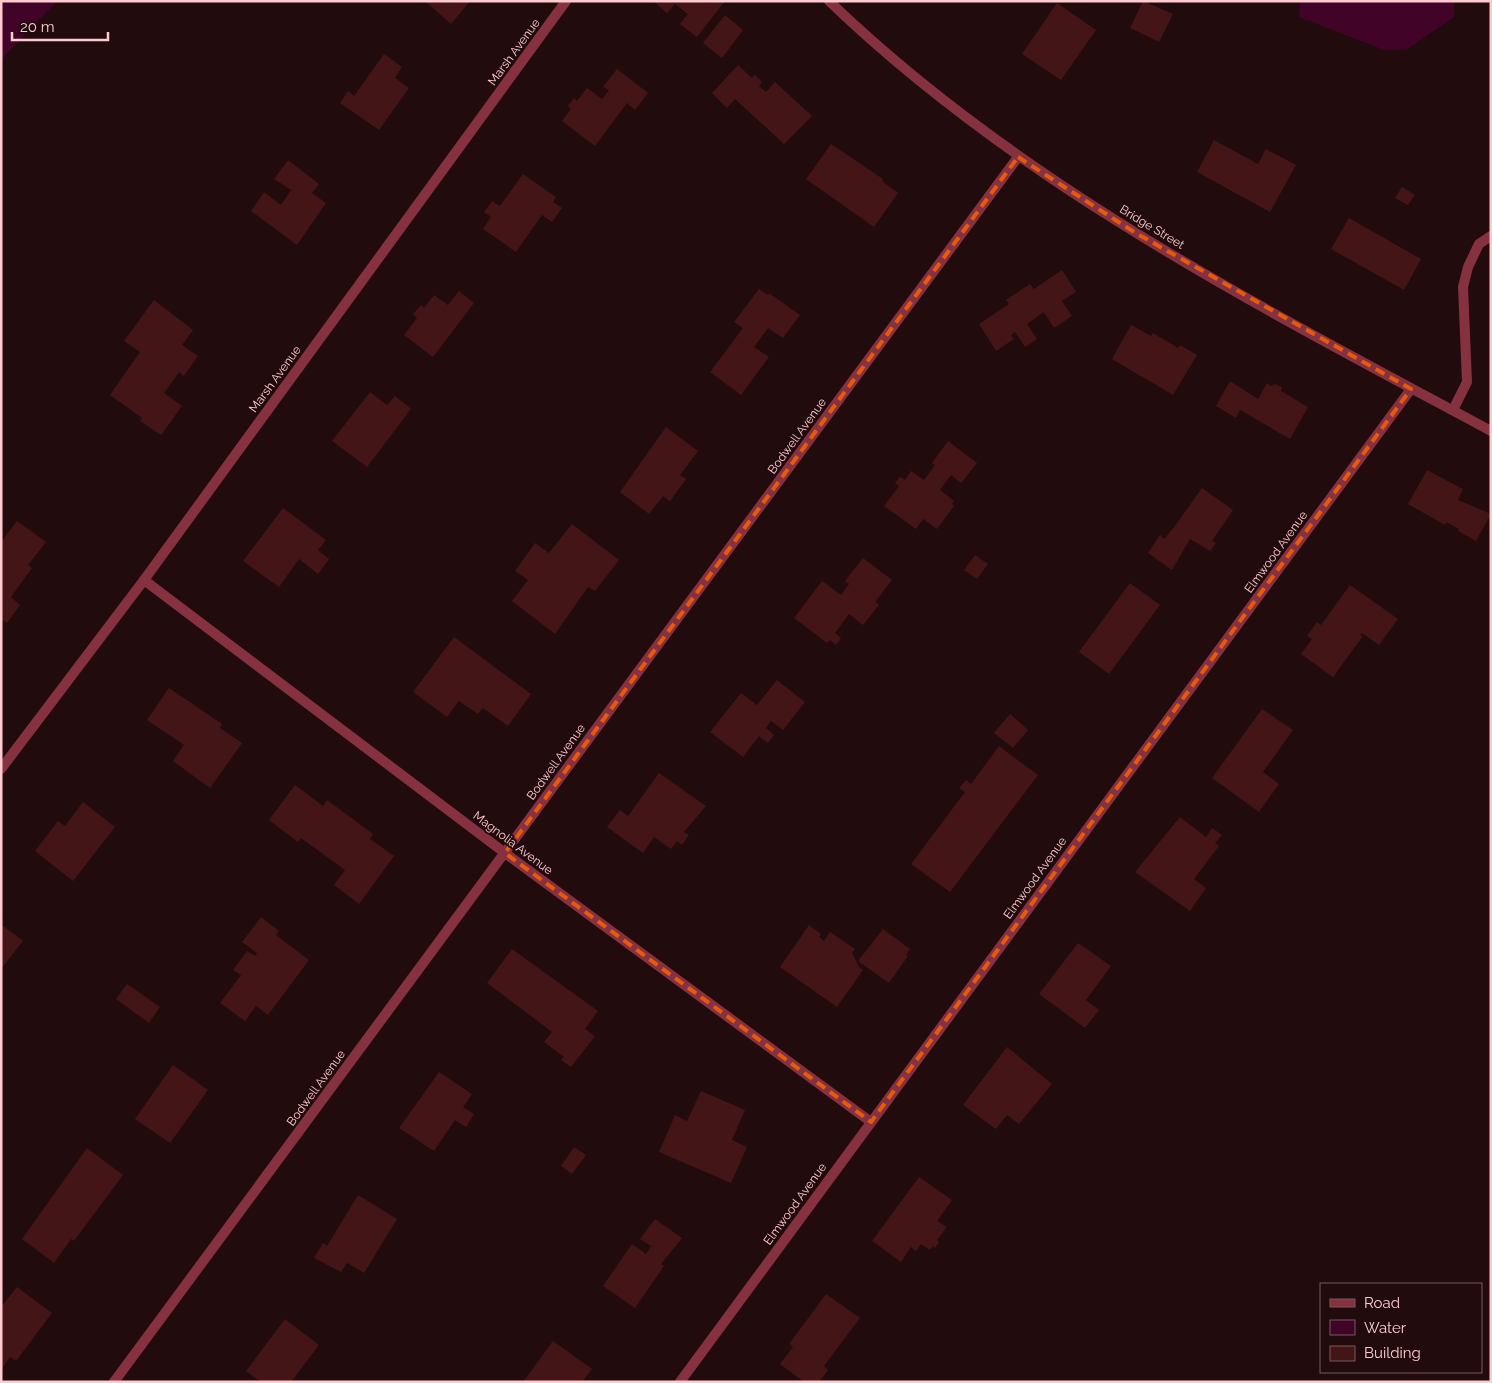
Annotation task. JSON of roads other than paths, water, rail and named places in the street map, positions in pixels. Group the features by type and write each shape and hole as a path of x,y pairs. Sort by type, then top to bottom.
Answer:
{"street":[{"name":"Marsh Avenue","path":"1,769 144,580 566,1"},
{"name":"Bridge Street","path":"829,1 918,79 1018,157 1134,232 1267,310 1491,431"},
{"name":"Bodwell Avenue","path":"114,1382 1018,157"},
{"path":"1453,410 1467,382 1463,287 1468,267 1479,244 1491,236"},
{"name":"Elmwood Avenue","path":"680,1382 1411,389"},
{"name":"Magnolia Avenue","path":"144,580 505,852 871,1122"}],"water":[{"path":"1,1 57,1 1,60"},
{"path":"1300,1 1454,1 1454,17 1406,50 1384,50 1299,17"}]}
